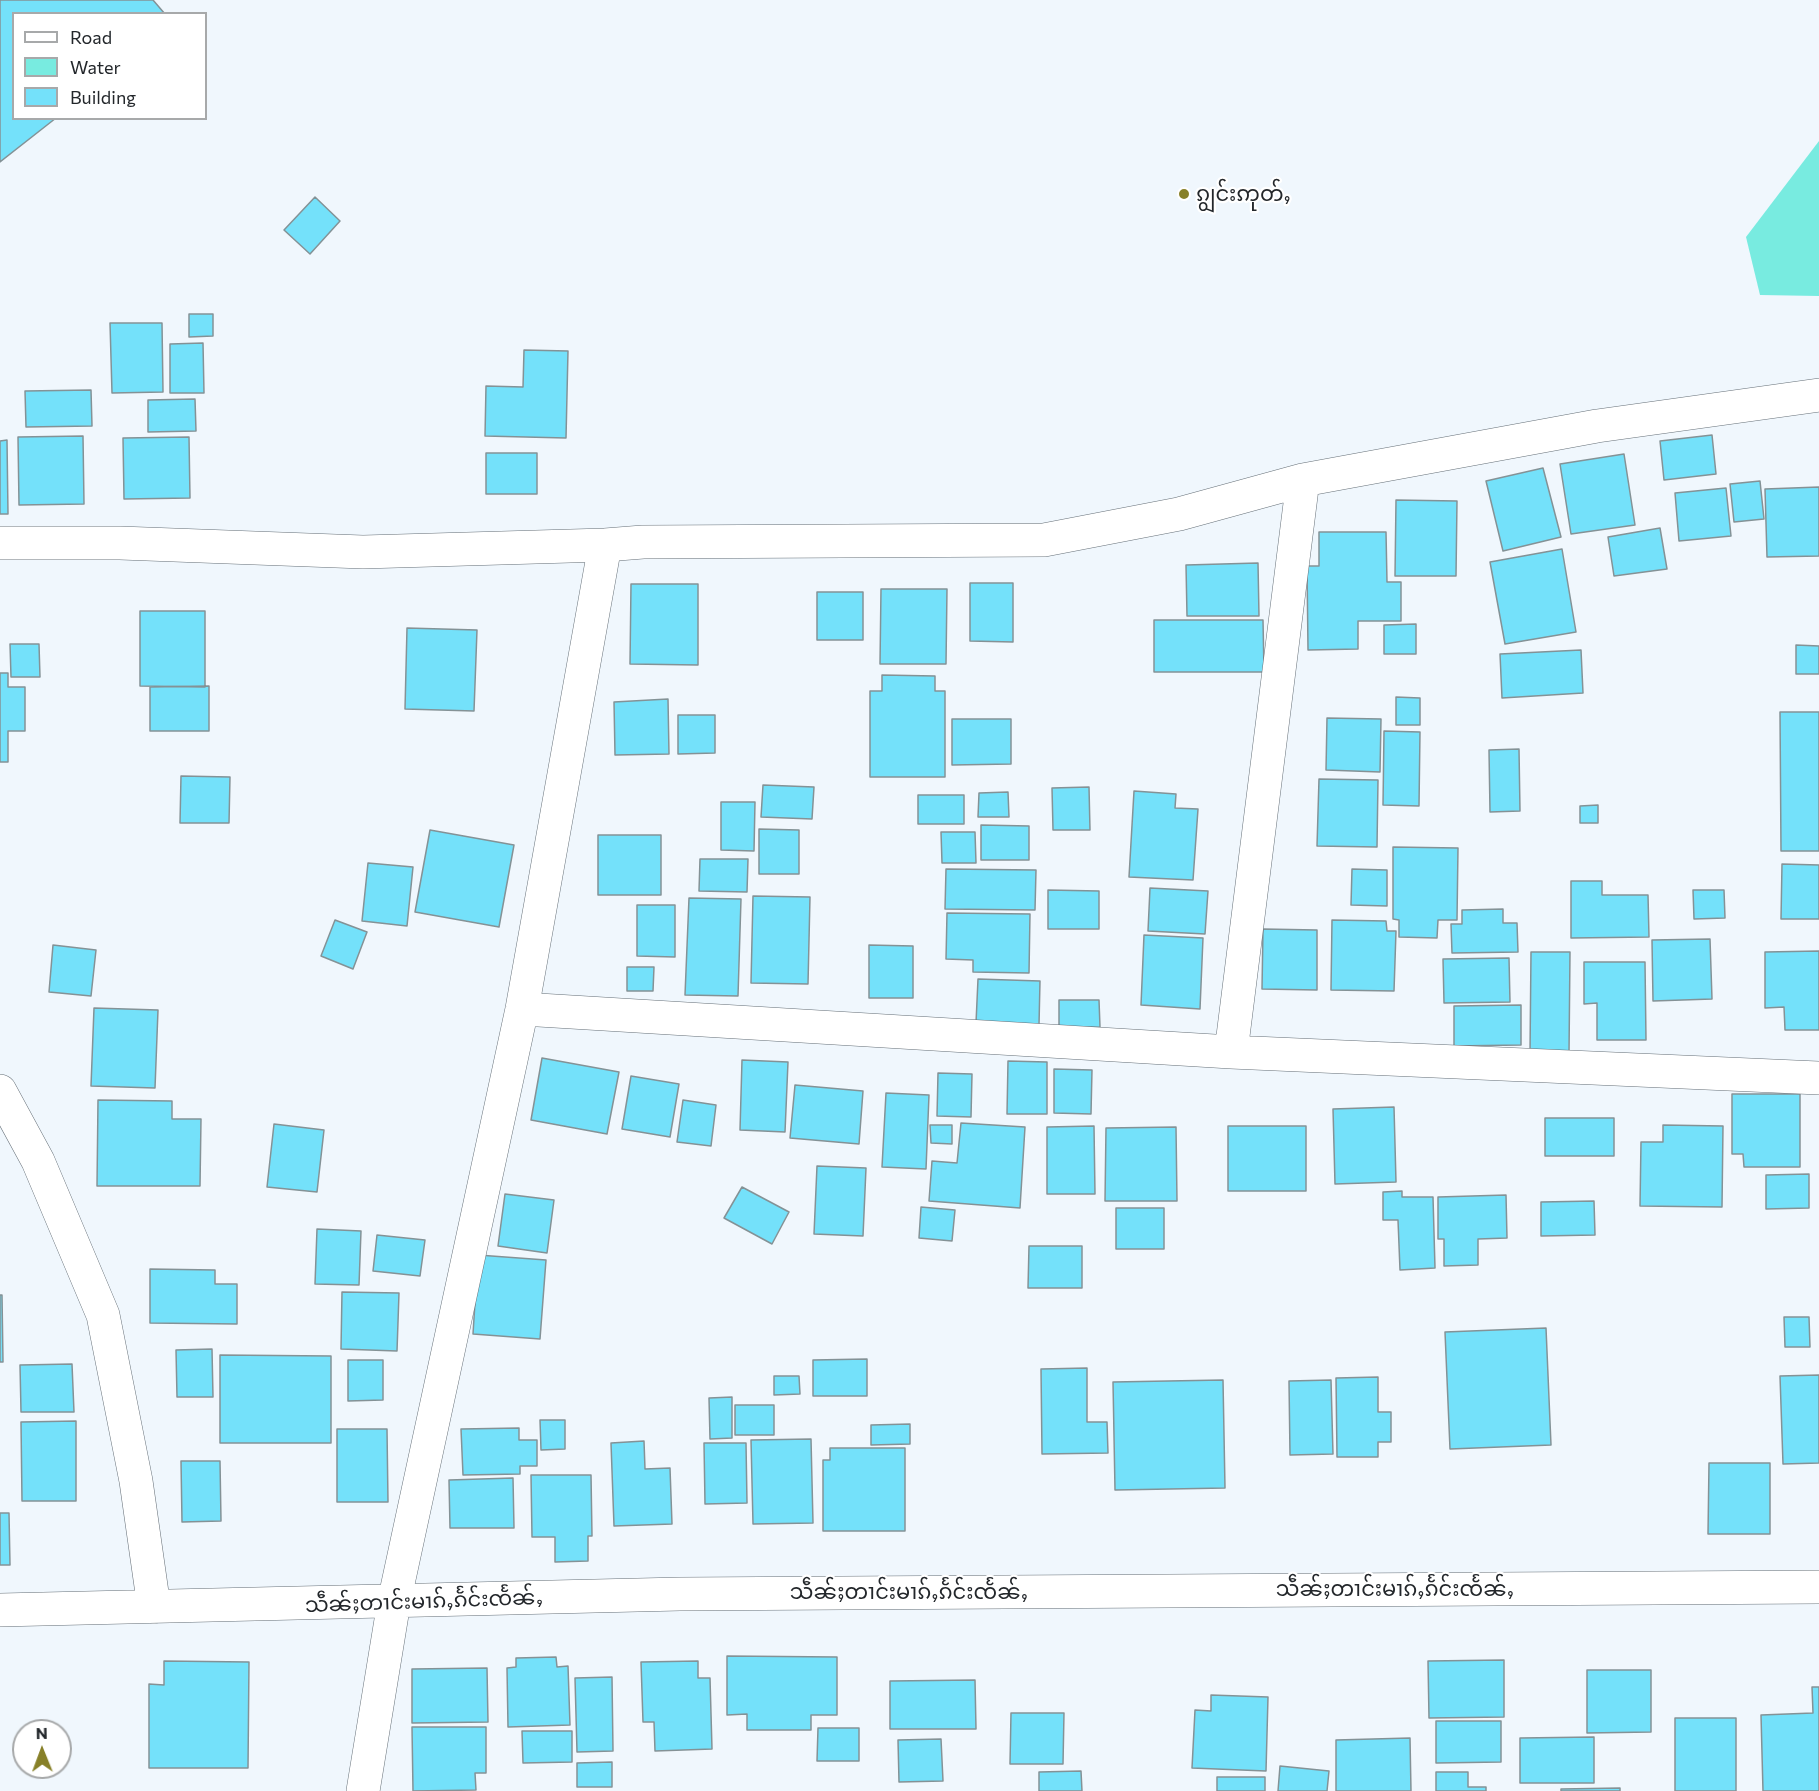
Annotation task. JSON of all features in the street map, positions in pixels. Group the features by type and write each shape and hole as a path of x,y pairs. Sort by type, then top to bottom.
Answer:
{"street":[{"path":"0,543 120,543 363,552 644,542 1044,540 1179,514 1303,480 1597,426 1819,395"},
{"path":"1231,1053 1303,480"},
{"path":"363,1791 394,1602 522,1009 605,545"},
{"path":"522,1009 1231,1053 1819,1078"},
{"path":"0,1091 38,1161 104,1315 136,1481 153,1607"},
{"name":"သဵၼ်ႈတၢင်းမၢၵ်ႇၵႅင်းၸႅၼ်ႇ","path":"0,1610 680,1594 1819,1587"}],"water":[{"path":"1819,141 1819,296 1760,295 1746,237"}],"building":[{"path":"0,0 153,0 163,12 12,12 12,120 53,120 0,162"},
{"path":"315,197 340,221 310,254 284,230"},
{"path":"189,314 213,314 213,336 189,337"},
{"path":"110,323 162,323 163,392 112,393"},
{"path":"203,343 204,393 170,393 170,344"},
{"path":"524,350 568,351 566,438 485,436 486,386 523,387"},
{"path":"91,390 92,426 26,427 25,391"},
{"path":"195,399 196,431 148,432 148,400"},
{"path":"1712,435 1716,474 1664,480 1660,441"},
{"path":"83,436 84,504 19,505 18,437"},
{"path":"189,437 190,498 124,499 123,438"},
{"path":"7,440 8,514 0,514 0,441"},
{"path":"486,453 537,453 537,494 486,494"},
{"path":"1624,454 1635,525 1571,534 1560,464"},
{"path":"1543,468 1561,537 1503,551 1486,481"},
{"path":"1760,481 1764,519 1734,522 1730,484"},
{"path":"1819,487 1819,556 1767,557 1765,489"},
{"path":"1726,488 1731,536 1679,541 1675,493"},
{"path":"1396,500 1457,501 1456,576 1395,576"},
{"path":"1660,528 1667,569 1614,576 1608,537"},
{"path":"1319,532 1386,532 1387,582 1401,582 1401,621 1358,621 1358,649 1308,650 1307,566 1319,566"},
{"path":"1562,549 1576,632 1505,644 1490,562"},
{"path":"1258,563 1259,616 1187,616 1186,565"},
{"path":"970,583 1013,583 1013,642 970,641"},
{"path":"631,584 698,584 698,665 630,664"},
{"path":"881,589 947,589 946,664 880,664"},
{"path":"817,592 863,592 863,640 817,640"},
{"path":"140,611 205,611 205,687 140,686"},
{"path":"1154,620 1263,620 1264,672 1154,672"},
{"path":"1416,624 1416,654 1384,654 1384,625"},
{"path":"407,628 477,630 474,711 405,709"},
{"path":"10,644 39,644 40,677 11,677"},
{"path":"1796,645 1819,646 1819,674 1796,674"},
{"path":"1581,650 1583,693 1502,698 1500,654"},
{"path":"0,673 8,673 8,687 25,687 25,731 8,731 8,762 0,762"},
{"path":"882,675 935,676 935,691 945,691 945,777 870,777 870,691 882,691"},
{"path":"209,686 209,731 150,731 150,687"},
{"path":"1396,697 1420,698 1420,725 1396,725"},
{"path":"668,699 669,754 615,755 614,702"},
{"path":"1780,712 1819,712 1819,851 1781,851"},
{"path":"678,715 715,715 715,753 678,754"},
{"path":"1327,718 1381,719 1380,772 1326,770"},
{"path":"952,719 1011,719 1011,764 952,765"},
{"path":"1384,731 1420,732 1419,806 1383,805"},
{"path":"1519,749 1520,811 1490,812 1489,750"},
{"path":"181,776 230,777 229,823 180,823"},
{"path":"1319,779 1378,780 1377,847 1317,846"},
{"path":"763,785 814,787 812,819 761,817"},
{"path":"1089,787 1090,830 1053,830 1052,788"},
{"path":"1134,791 1176,794 1175,808 1198,809 1193,880 1129,877"},
{"path":"1008,792 1009,817 978,817 979,793"},
{"path":"918,795 964,795 964,824 918,824"},
{"path":"721,802 755,802 754,851 721,850"},
{"path":"1598,805 1598,823 1580,823 1580,806"},
{"path":"981,825 1029,826 1029,860 981,860"},
{"path":"759,829 799,830 799,874 759,874"},
{"path":"430,830 514,845 499,927 415,912"},
{"path":"941,832 975,832 976,863 942,863"},
{"path":"598,835 661,835 661,895 598,895"},
{"path":"1393,847 1458,848 1457,920 1438,920 1437,938 1399,937 1399,920 1393,919"},
{"path":"700,859 748,859 747,892 699,891"},
{"path":"368,863 413,867 407,926 362,921"},
{"path":"1782,864 1819,865 1819,919 1781,919"},
{"path":"946,869 1036,870 1035,910 945,909"},
{"path":"1352,869 1387,870 1387,906 1351,905"},
{"path":"1571,881 1602,881 1602,895 1648,895 1649,937 1571,938"},
{"path":"1150,888 1208,891 1205,934 1148,931"},
{"path":"1048,890 1099,891 1099,929 1048,929"},
{"path":"1693,890 1724,890 1725,918 1694,919"},
{"path":"753,896 810,897 808,984 751,983"},
{"path":"689,898 741,899 738,996 685,995"},
{"path":"637,905 675,905 675,957 637,956"},
{"path":"1503,909 1503,923 1517,923 1518,952 1452,953 1451,924 1462,924 1462,910"},
{"path":"947,913 1030,914 1029,973 973,972 973,960 946,959"},
{"path":"335,920 367,932 353,969 321,956"},
{"path":"1332,920 1386,921 1387,931 1396,931 1394,991 1331,990"},
{"path":"1263,929 1317,930 1317,990 1262,989"},
{"path":"1144,935 1203,938 1200,1009 1141,1005"},
{"path":"1710,939 1712,999 1653,1001 1652,940"},
{"path":"53,945 96,950 91,996 49,992"},
{"path":"869,945 913,946 913,998 869,998"},
{"path":"1819,951 1819,1030 1785,1030 1784,1007 1765,1008 1765,952"},
{"path":"1531,952 1570,952 1569,1054 1530,1053"},
{"path":"1509,958 1510,1002 1444,1003 1443,959"},
{"path":"1584,962 1645,962 1646,1040 1597,1040 1597,1003 1584,1004"},
{"path":"627,967 654,967 653,991 627,991"},
{"path":"978,979 1040,981 1039,1025 976,1023"},
{"path":"1059,1000 1099,1000 1100,1027 1059,1028"},
{"path":"1521,1005 1521,1045 1454,1046 1454,1006"},
{"path":"94,1008 158,1010 155,1088 91,1086"},
{"path":"542,1058 619,1072 607,1134 531,1120"},
{"path":"742,1060 788,1062 785,1132 740,1130"},
{"path":"1008,1061 1047,1062 1047,1114 1007,1114"},
{"path":"1054,1069 1092,1070 1091,1114 1054,1113"},
{"path":"938,1073 972,1074 971,1117 937,1116"},
{"path":"631,1076 679,1084 670,1137 622,1129"},
{"path":"795,1085 863,1091 859,1144 790,1138"},
{"path":"886,1093 929,1095 926,1169 882,1167"},
{"path":"1732,1094 1800,1094 1800,1167 1744,1167 1743,1154 1732,1154"},
{"path":"98,1100 172,1101 172,1119 201,1119 200,1186 97,1186"},
{"path":"683,1100 716,1105 711,1146 677,1142"},
{"path":"1394,1107 1396,1182 1335,1184 1333,1109"},
{"path":"1545,1118 1614,1118 1614,1156 1545,1156"},
{"path":"961,1123 1025,1127 1020,1208 929,1201 932,1161 957,1163"},
{"path":"274,1124 324,1130 317,1192 267,1187"},
{"path":"930,1125 952,1125 952,1144 931,1143"},
{"path":"1663,1125 1723,1126 1722,1207 1640,1206 1641,1142 1663,1142"},
{"path":"1094,1126 1095,1194 1047,1194 1047,1127"},
{"path":"1228,1126 1306,1126 1306,1191 1228,1191"},
{"path":"1176,1127 1177,1201 1105,1201 1106,1128"},
{"path":"817,1166 866,1168 863,1236 814,1234"},
{"path":"1809,1174 1809,1208 1766,1209 1766,1175"},
{"path":"742,1187 789,1212 772,1244 724,1218"},
{"path":"1402,1191 1402,1197 1433,1197 1435,1268 1400,1270 1398,1220 1383,1220 1383,1192"},
{"path":"505,1194 554,1200 547,1253 498,1246"},
{"path":"1506,1195 1507,1238 1478,1239 1478,1265 1444,1266 1444,1239 1438,1239 1438,1197"},
{"path":"1594,1201 1595,1235 1541,1236 1541,1202"},
{"path":"921,1207 955,1210 952,1241 919,1238"},
{"path":"1116,1208 1164,1208 1164,1249 1116,1249"},
{"path":"317,1229 361,1231 359,1285 315,1284"},
{"path":"377,1235 425,1240 420,1276 373,1271"},
{"path":"1029,1246 1082,1246 1082,1288 1028,1288"},
{"path":"478,1255 546,1260 540,1339 473,1334"},
{"path":"150,1269 215,1270 215,1284 237,1284 237,1324 150,1323"},
{"path":"342,1292 399,1293 397,1351 341,1349"},
{"path":"0,1295 2,1295 3,1362 0,1362"},
{"path":"1784,1317 1809,1317 1810,1347 1785,1347"},
{"path":"1546,1328 1551,1445 1450,1449 1445,1332"},
{"path":"212,1349 213,1397 177,1397 176,1350"},
{"path":"220,1355 331,1356 331,1443 220,1443"},
{"path":"867,1359 867,1396 813,1396 813,1360"},
{"path":"348,1360 383,1360 383,1400 348,1401"},
{"path":"72,1364 74,1412 21,1412 20,1365"},
{"path":"1087,1368 1087,1422 1107,1422 1108,1453 1042,1454 1041,1369"},
{"path":"1819,1375 1819,1463 1783,1464 1780,1376"},
{"path":"774,1376 799,1376 800,1394 774,1395"},
{"path":"1378,1377 1378,1412 1391,1412 1391,1442 1378,1442 1378,1457 1337,1457 1336,1378"},
{"path":"1223,1380 1225,1488 1115,1490 1113,1382"},
{"path":"1331,1380 1333,1454 1290,1455 1289,1381"},
{"path":"732,1397 732,1438 710,1439 709,1398"},
{"path":"735,1405 774,1405 774,1435 735,1435"},
{"path":"540,1420 565,1420 565,1449 541,1450"},
{"path":"76,1421 76,1501 22,1501 21,1422"},
{"path":"910,1424 910,1444 871,1445 871,1425"},
{"path":"519,1428 519,1440 537,1440 537,1466 520,1466 520,1474 463,1475 461,1429"},
{"path":"337,1429 387,1429 388,1502 337,1502"},
{"path":"811,1439 813,1523 753,1524 751,1440"},
{"path":"644,1441 645,1469 670,1468 672,1524 614,1526 611,1443"},
{"path":"704,1443 746,1443 747,1503 705,1504"},
{"path":"830,1448 905,1448 905,1531 823,1531 823,1460 830,1460"},
{"path":"181,1461 220,1461 221,1521 182,1522"},
{"path":"1709,1463 1770,1463 1770,1534 1708,1534"},
{"path":"531,1475 591,1475 592,1536 588,1536 588,1561 555,1562 555,1537 532,1537"},
{"path":"513,1478 514,1528 450,1528 449,1480"},
{"path":"0,1513 9,1513 10,1565 0,1565"},
{"path":"727,1656 837,1657 837,1715 811,1715 811,1730 747,1730 747,1714 727,1715"},
{"path":"556,1657 557,1667 568,1666 570,1725 508,1727 507,1668 516,1667 516,1658"},
{"path":"1504,1660 1504,1717 1429,1718 1428,1661"},
{"path":"164,1661 249,1662 248,1768 149,1768 149,1684 164,1685"},
{"path":"698,1661 698,1678 710,1678 712,1749 655,1751 654,1722 643,1722 641,1662"},
{"path":"487,1668 488,1722 412,1723 412,1669"},
{"path":"1587,1670 1651,1670 1651,1732 1587,1733"},
{"path":"612,1677 613,1751 577,1752 575,1678"},
{"path":"975,1680 976,1729 890,1729 890,1681"},
{"path":"1812,1687 1819,1687 1819,1791 1763,1791 1761,1715 1813,1713"},
{"path":"1211,1695 1268,1697 1266,1771 1192,1768 1195,1710 1211,1711"},
{"path":"1011,1713 1064,1713 1063,1764 1010,1764"},
{"path":"1675,1718 1736,1718 1736,1791 1675,1791"},
{"path":"1436,1721 1501,1721 1501,1762 1436,1763"},
{"path":"412,1727 486,1727 486,1773 475,1773 476,1790 413,1791"},
{"path":"818,1728 859,1728 859,1761 817,1761"},
{"path":"522,1731 572,1731 572,1762 523,1763"},
{"path":"1594,1737 1594,1783 1520,1783 1520,1738"},
{"path":"1410,1738 1411,1791 1336,1791 1336,1740"},
{"path":"941,1739 943,1781 899,1782 898,1740"},
{"path":"612,1762 612,1787 577,1787 577,1763"},
{"path":"1280,1766 1329,1771 1327,1791 1278,1791"},
{"path":"1081,1771 1082,1791 1039,1791 1039,1772"},
{"path":"1436,1772 1468,1772 1468,1787 1486,1787 1486,1791 1436,1791"},
{"path":"1217,1777 1265,1777 1265,1791 1217,1791"},
{"path":"1620,1788 1620,1791 1561,1791 1561,1789"}],"place":[{"name":"ၵျွင်းဢုတ်ႇ","path":"1184,194"}]}
